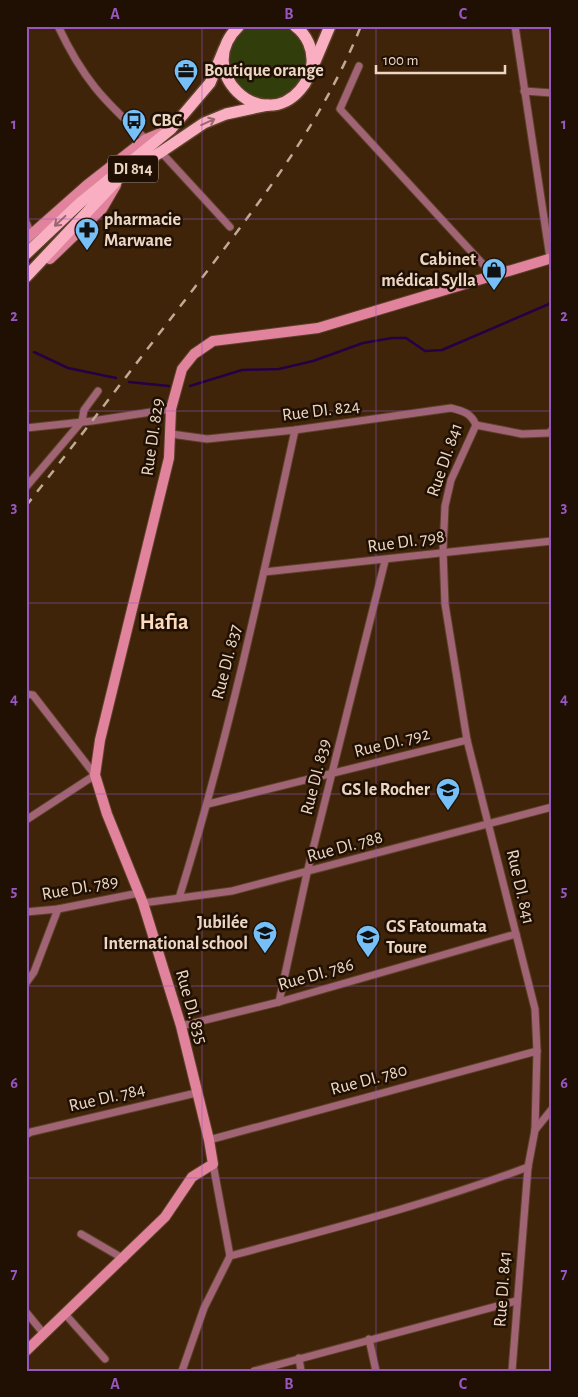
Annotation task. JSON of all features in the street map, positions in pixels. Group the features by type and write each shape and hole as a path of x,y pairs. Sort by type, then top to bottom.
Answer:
{"main road":[{"path":"295,26 308,41 312,56 311,70"},
{"path":"235,28 224,49 223,65 228,81 238,94 252,102 268,105 282,103 296,95 306,84 330,26"},
{"name":"DI 814","path":"26,254 80,203 171,129 210,83 224,49"},
{"name":"DI 814","path":"26,277 121,176 162,152 204,123 226,114 268,105"}],"street":[{"path":"58,26 73,59 89,83 108,105 146,139"},
{"path":"515,26 551,258"},
{"path":"359,66 340,110 492,274"},
{"path":"524,91 552,92"},
{"path":"26,222 29,236 87,185 146,139 171,129"},
{"path":"162,152 230,226"},
{"path":"26,283 102,209 121,176"},
{"name":"Rue DI. 829","path":"95,775 100,740 169,458 171,409 182,369 194,354 213,341 318,328 492,274 551,258"},
{"path":"26,487 82,421 84,410 98,390"},
{"name":"Rue DI. 824","path":"171,434 207,439 295,430 451,408 466,412 474,421 522,434 549,433 552,430"},
{"path":"26,428 171,409"},
{"name":"Rue DI. 841","path":"474,421 449,488 445,506 443,551 445,604 467,740 490,822 535,1008 537,1051 535,1130 528,1167 512,1371"},
{"name":"Rue DI. 837","path":"179,898 208,804 264,572 295,430"},
{"name":"Rue DI. 798","path":"264,572 385,560 443,551 552,541"},
{"name":"Rue DI. 839","path":"279,1002 307,873 385,560"},
{"path":"26,694 33,695 95,775 26,820"},
{"name":"Rue DI. 792","path":"208,804 467,740"},
{"name":"Rue DI. 835","path":"95,775 107,814 141,898 181,1026 209,1140 230,1256"},
{"name":"Rue DI. 788","path":"141,898 179,898 232,891 307,873 552,806"},
{"name":"Rue DI. 789","path":"26,912 141,898"},
{"path":"26,983 34,972 58,909"},
{"name":"Rue DI. 786","path":"181,1026 279,1002 516,934"},
{"name":"Rue DI. 780","path":"209,1140 537,1051"},
{"name":"Rue DI. 784","path":"26,1135 31,1132 196,1093"},
{"path":"535,1130 552,1109"},
{"path":"26,1351 124,1259 165,1217 192,1178 213,1164"},
{"path":"182,1371 204,1308 230,1256 406,1209 475,1187 528,1167"},
{"path":"80,1234 124,1259"},
{"path":"254,1371 516,1301"},
{"path":"26,1312 44,1334"},
{"path":"65,1314 105,1359"},
{"path":"369,1339 376,1371"},
{"path":"299,1358 301,1371"}],"green space":[{"path":"244,26 291,26 306,44 308,72 291,95 271,101 250,97 230,77 228,49"}],"waterway":[{"path":"190,386 242,370 279,369 313,361 363,343 392,338 406,338 425,351 442,350 549,304 552,298"},
{"path":"34,352 68,368 116,378"},
{"path":"129,382 169,386"}],"railway":[{"path":"26,506 265,194 308,130 327,97 361,26"}],"place":[{"name":"Boutique orange","path":"186,92"},
{"name":"CBG","path":"134,142"},
{"name":"pharmacie Marwane","path":"87,251"},
{"name":"Cabinet médical Sylla","path":"494,291"},
{"name":"GS le Rocher","path":"448,811"},
{"name":"Jubilée International school","path":"265,954"},
{"name":"GS Fatoumata Toure","path":"368,958"}],"district":[{"name":"Hafia","path":"164,622"}]}
